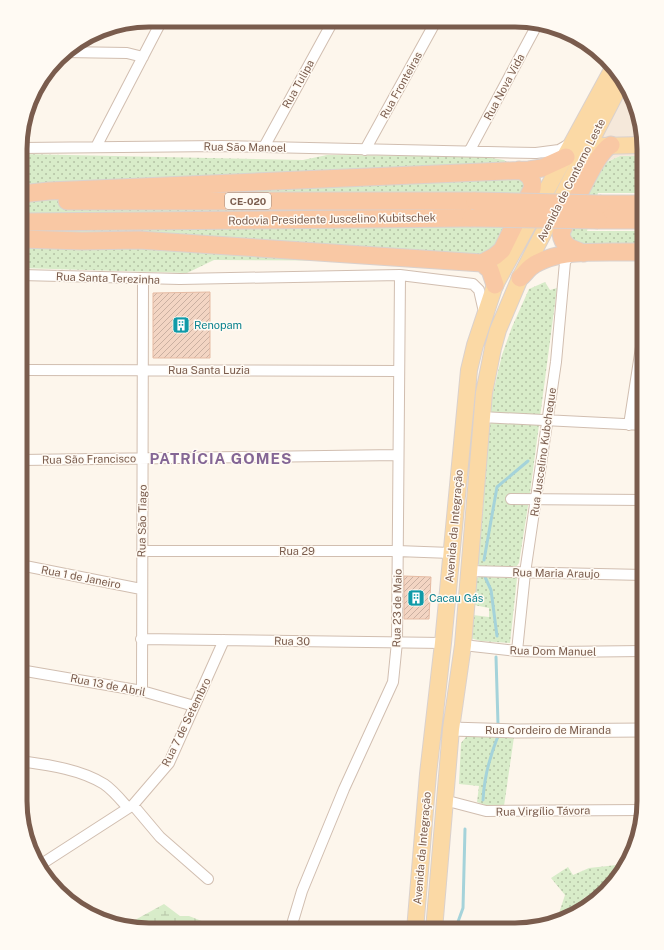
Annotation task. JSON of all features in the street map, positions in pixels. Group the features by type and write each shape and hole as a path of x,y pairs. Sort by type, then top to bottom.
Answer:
{"highway":[{"path":"577,254 563,243 561,233 595,163 602,152 611,145"},
{"path":"27,193 49,191 519,170 542,168 566,157"},
{"path":"27,238 82,241 139,240 482,263 495,256 502,250 532,189 533,182 530,177 519,170"},
{"name":"Rodovia Presidente Juscelino Kubitschek","path":"27,202 600,212 637,219"},
{"name":"Rodovia Presidente Juscelino Kubitschek","path":"600,212 637,205"},
{"name":"Rodovia Presidente Juscelino Kubitschek","path":"27,222 473,209"},
{"path":"520,278 530,267 538,263 577,254 637,252"},
{"path":"482,263 490,270 495,285"}],"main road":[{"name":"Avenida de Contorno Leste","path":"520,278 583,141 611,74"},
{"name":"Avenida de Contorno Leste","path":"583,141 619,86"},
{"path":"566,157 583,141 611,145 637,145"},
{"name":"Avenida de Contorno Leste","path":"549,186 566,157"},
{"name":"Avenida da Integração","path":"416,923 428,774 443,643 469,370 495,285 549,186"},
{"name":"Avenida da Integração","path":"435,923 451,729 463,645 484,393 492,348 508,303 520,278"},
{"path":"428,774 447,778"},
{"path":"424,825 442,827"}],"street":[{"path":"96,147 158,27"},
{"name":"Rua Tulipa","path":"264,148 329,27"},
{"name":"Rua Fronteiras","path":"365,150 433,27"},
{"name":"Rua Nova Vida","path":"470,150 535,29"},
{"path":"75,52 127,53 143,56"},
{"name":"Rua São Manoel","path":"27,148 221,146 365,150 548,152 583,141"},
{"path":"614,253 637,258"},
{"name":"Rua Juscelino Kubcheque","path":"517,651 525,573 548,420 565,262 577,254"},
{"name":"Rua Santa Terezinha","path":"27,275 143,279 400,275"},
{"path":"400,275 473,284 479,290 485,314"},
{"name":"Rua 23 de Maio","path":"293,921 302,891 344,789 393,682 397,642 397,454 400,275"},
{"name":"Rua São Tiago","path":"142,691 141,589 143,279"},
{"name":"Rua Santa Luzia","path":"27,370 398,371"},
{"path":"629,425 637,389"},
{"path":"482,417 637,425"},
{"name":"Rua São Francisco","path":"27,460 397,454"},
{"path":"511,499 637,500"},
{"name":"Rua 29","path":"142,551 397,551 451,553"},
{"name":"Rua 1 de Janeiro","path":"27,566 141,589"},
{"name":"Rua Maria Araujo","path":"469,571 637,575"},
{"name":"Rua 30","path":"141,638 443,643"},
{"name":"Rua 7 de Setembro","path":"44,862 130,806 147,790 168,763 224,640"},
{"name":"Rua Dom Manuel","path":"463,645 517,651 637,651"},
{"name":"Rua 13 de Abril","path":"27,671 142,691 194,706"},
{"name":"Rua Cordeiro de Miranda","path":"451,729 516,731 637,730"},
{"path":"27,762 57,767 94,779 105,785 130,806 160,837 208,879"},
{"name":"Rua Virgílio Távora","path":"444,800 486,811 637,810"}],"shaded area":[{"path":"610,73 628,102 633,117 636,133 637,156 620,156 549,187"}],"green space":[{"path":"27,154 303,160 327,155 479,156 504,160 530,177 493,253 451,261 214,260 187,273 27,268"},
{"path":"620,156 637,156 637,193 598,193 587,231 637,231 637,246 577,245 567,233 591,185 607,162"},
{"path":"545,282 550,290 557,288 530,493 519,563 516,567 481,568 477,562 492,397 502,355 512,327 529,289"},
{"path":"479,577 517,578 510,643 481,641 470,638 473,615 489,617 489,608 474,605 475,579"},
{"path":"473,735 514,737 504,806 490,807 477,802 479,786 459,784 461,743 466,737"},
{"path":"618,866 607,881 595,893 590,896 585,897 579,905 558,915 565,895 551,878 568,867 573,875 589,868"},
{"path":"164,904 180,916 189,916 207,923 149,923 132,922"}],"water":[{"path":"589,898 575,907 578,903"}],"building":[{"name":"Renopam","path":"210,292 210,358 153,358 153,293"},
{"name":"Cacau Gás","path":"404,576 431,577 429,619 404,619"}],"waterway":[{"path":"484,560 497,487 528,461"},
{"path":"485,577 491,590 497,636"},
{"path":"496,657 498,724"},
{"path":"483,800 488,768 492,751 498,736"},
{"path":"458,923 463,908 465,829"}],"place":[{"name":"Renopam","path":"181,325"},
{"name":"Cacau Gás","path":"416,598"}],"district":[{"name":"PATRÍCIA GOMES","path":"221,459"}]}
